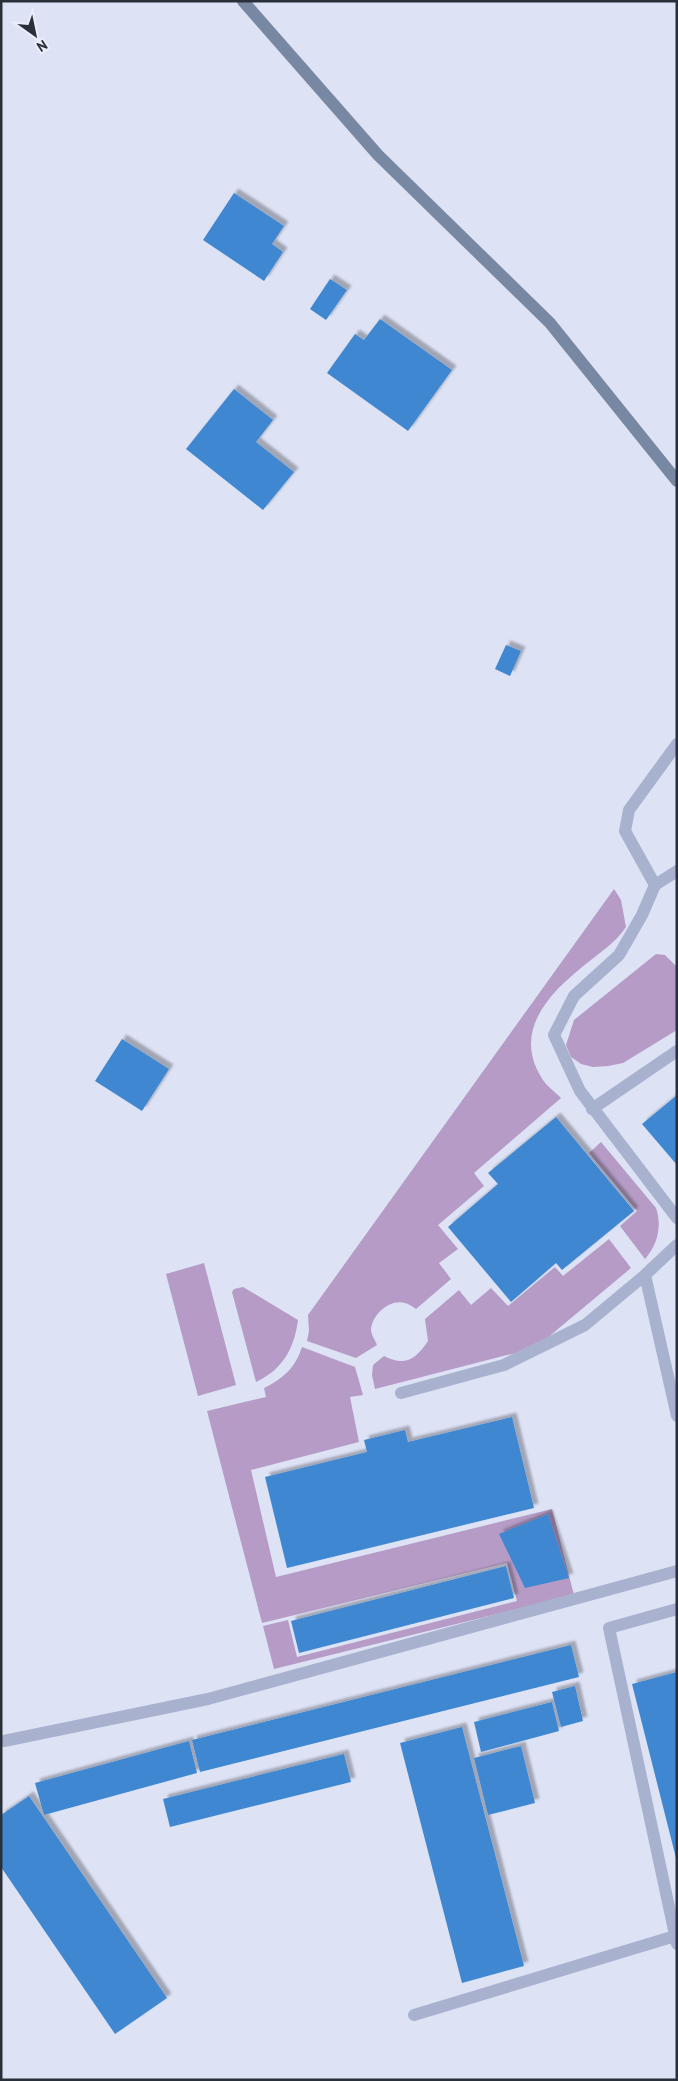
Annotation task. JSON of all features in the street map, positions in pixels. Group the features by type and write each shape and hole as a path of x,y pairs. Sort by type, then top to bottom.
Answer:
{"street":[{"path":"243,1 378,155 550,323 677,481"}],"lane":[{"path":"655,885 625,831 629,810 677,744"},
{"path":"677,872 655,885 642,916 619,955 574,996 554,1035 580,1091 592,1109 677,1218"},
{"path":"592,1109 677,1052"},
{"path":"400,1393 504,1365 585,1325 645,1275 677,1245"},
{"path":"645,1275 677,1416"},
{"path":"4,1741 208,1699 677,1571"},
{"path":"414,2015 676,1940 608,1628 677,1609"}],"shaded area":[{"path":"614,889 621,900 626,927 613,942 561,986 540,1012 534,1026 531,1042 533,1058 542,1078 561,1098 474,1173 484,1186 438,1225 458,1249 439,1263 451,1279 416,1309 406,1303 399,1302 388,1306 378,1313 371,1330 377,1345 356,1358 307,1341 309,1331 308,1315"},
{"path":"656,954 665,955 677,967 677,1030 623,1063 593,1067 581,1064 571,1057 566,1045 574,1020"},
{"path":"601,1142 656,1208 659,1221 658,1235 653,1248 645,1259 620,1226 637,1211 589,1153"},
{"path":"609,1239 631,1268 540,1344 527,1350 375,1389 372,1375 373,1365 384,1356 398,1361 414,1357 428,1341 425,1319 459,1290 471,1305 491,1288 508,1306 555,1267 563,1276"},
{"path":"204,1263 236,1385 198,1396 166,1274"},
{"path":"243,1287 298,1320 294,1340 286,1357 273,1371 256,1382 232,1292 234,1289"},
{"path":"302,1347 355,1367 363,1395 350,1397 359,1442 251,1470 276,1577 552,1509 574,1595 274,1669 263,1626 288,1620 297,1657 517,1601 507,1563 262,1623 207,1411 266,1397 264,1388 288,1372 296,1361"}],"building":[{"path":"234,193 284,226 272,244 283,252 264,281 203,240"},
{"path":"330,279 347,290 326,320 310,309"},
{"path":"380,319 452,370 408,431 327,373 355,334 364,340"},
{"path":"234,389 273,420 256,442 294,472 263,510 186,449"},
{"path":"506,645 521,651 510,676 495,669"},
{"path":"122,1039 169,1069 142,1111 95,1081"},
{"path":"677,1097 677,1165 642,1124"},
{"path":"556,1117 634,1211 562,1270 556,1263 511,1302 448,1227 498,1184 488,1173"},
{"path":"512,1417 534,1508 287,1568 265,1477 367,1452 364,1440 405,1430 408,1442"},
{"path":"548,1514 569,1578 525,1588 499,1534"},
{"path":"506,1566 514,1598 299,1653 291,1621"},
{"path":"571,1645 579,1677 200,1772 192,1740"},
{"path":"677,1672 677,1858 676,1858 632,1684"},
{"path":"575,1686 583,1721 561,1727 552,1692"},
{"path":"552,1702 559,1731 481,1752 474,1722"},
{"path":"462,1727 524,1966 462,1983 400,1743"},
{"path":"189,1741 197,1773 44,1815 35,1783"},
{"path":"521,1746 535,1803 488,1815 474,1758"},
{"path":"344,1754 351,1782 170,1827 163,1799"},
{"path":"29,1796 167,1998 115,2034 1,1867 1,1815"}]}
